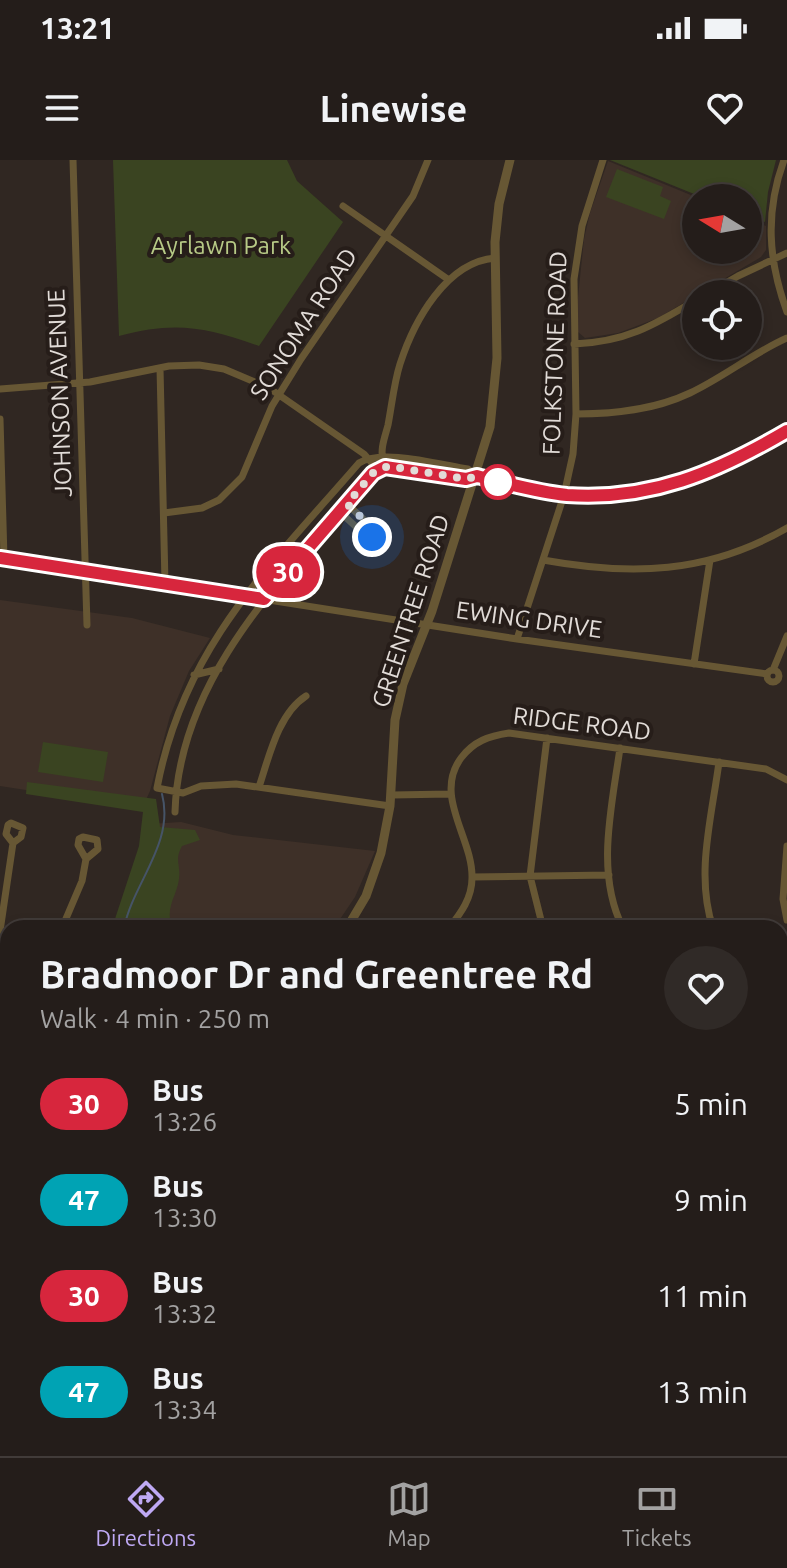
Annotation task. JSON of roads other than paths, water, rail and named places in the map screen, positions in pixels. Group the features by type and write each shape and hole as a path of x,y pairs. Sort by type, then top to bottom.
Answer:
{"street":[{"name":"JOHNSON AVENUE","path":"73,160 87,625"},
{"name":"SONOMA ROAD","path":"164,513 202,508 230,491 248,466 279,395 413,196 428,160"},
{"name":"GREENTREE ROAD","path":"351,920 375,874 390,806 395,720 400,695 427,625 477,476 490,427 496,380 495,258 499,204 510,160"},
{"name":"FOLKSTONE ROAD","path":"517,639 564,495 573,454 576,414 574,279 580,236 603,160"},
{"path":"784,160 772,204 769,231 777,284 787,312"},
{"path":"343,206 449,280"},
{"path":"733,280 787,253"},
{"path":"175,812 175,792 192,726 219,669 264,599 381,468 400,363 416,329 449,280 474,262 495,258"},
{"path":"574,344 607,341 634,334 682,308"},
{"path":"576,414 622,413 668,402 692,392 787,338"},
{"path":"0,389 80,383 160,368 199,365 224,369 249,378 279,395 381,468 466,479 477,476"},
{"path":"160,368 165,583"},
{"path":"0,419 2,558"},
{"path":"390,806 219,783 183,793 157,788 171,730 194,675 244,596 359,463 368,457 381,457 468,469 477,476 564,495 628,493 687,481 739,459 787,431"},
{"path":"340,512 366,536 374,536 374,529 347,504"},
{"path":"543,560 592,569 632,571 688,565 770,538 787,528"},
{"name":"EWING DRIVE","path":"2,558 517,639 776,674"},
{"path":"694,664 710,560"},
{"path":"776,674 787,636"},
{"path":"194,675 219,669"},
{"path":"259,787 283,724 292,708 306,696"},
{"name":"RIDGE ROAD","path":"450,794 457,763 467,751 492,735 509,733 766,769 787,779"},
{"path":"541,920 530,876 547,738"},
{"path":"620,748 608,837 612,897 620,920"},
{"path":"711,920 705,890 706,855 719,762"},
{"path":"392,795 450,794 472,877 467,901 454,920"},
{"path":"2,920 13,843"},
{"path":"787,846 783,899 787,920"},
{"path":"65,920 82,881 86,859"},
{"path":"472,877 609,875"}],"waterway":[{"path":"126,920 163,829 162,794"}],"park label":[{"name":"Ayrlawn Park","path":"221,246"}]}
